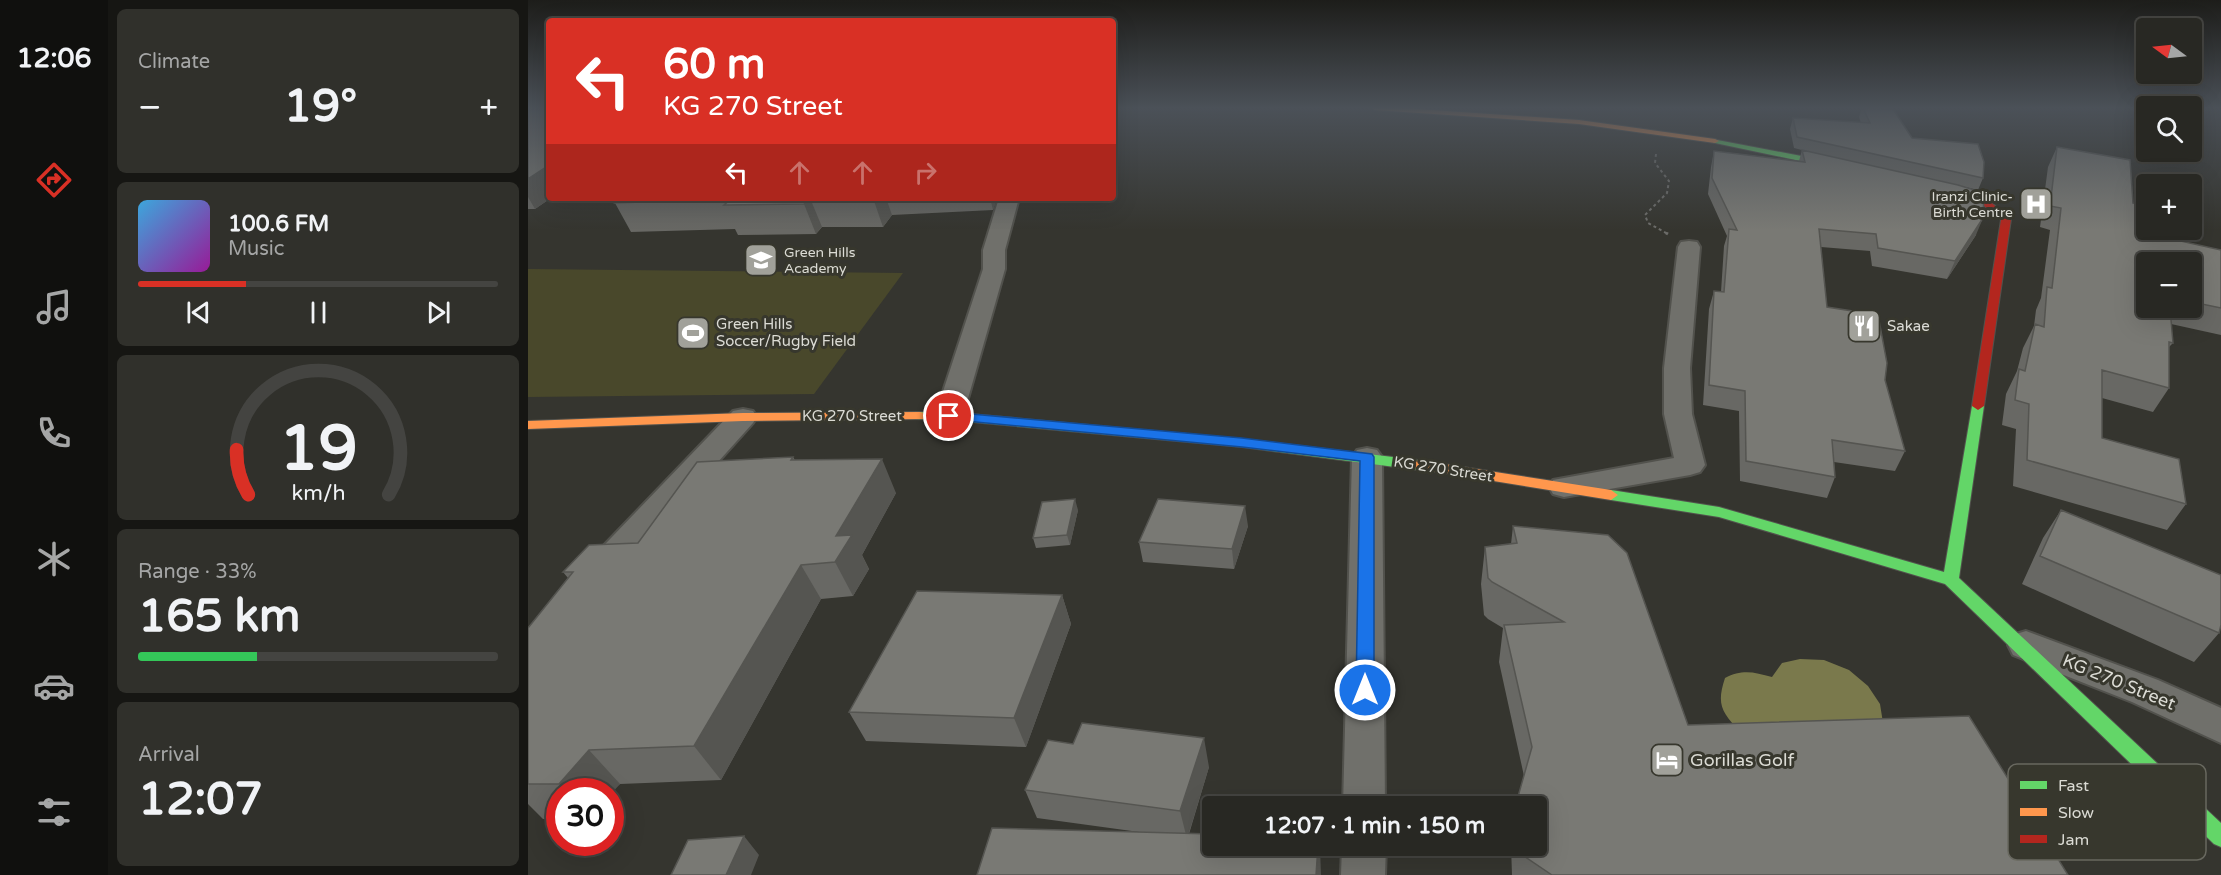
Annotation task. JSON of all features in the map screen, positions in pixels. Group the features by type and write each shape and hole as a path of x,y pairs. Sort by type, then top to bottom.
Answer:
{"street":[{"path":"1762,149 1859,171"},
{"path":"1929,186 1983,200 1999,209 2006,219 1951,580 2145,764"},
{"path":"949,416 994,269 994,250 1008,201"},
{"path":"1562,488 1690,465 1678,414 1677,368 1689,247"},
{"name":"KG 270 Street","path":"528,424 743,417 949,416 1242,442 1367,457 1719,512 1951,580"},
{"path":"583,589 743,417"},
{"path":"1364,796 1367,457"},
{"name":"KG 270 Street","path":"2016,641 2145,691 2221,726"},
{"path":"2206,823 2221,837"},
{"path":"1363,875 1364,856"}],"path":[{"path":"1659,149 1656,152 1656,163 1668,182 1667,193 1645,215 1648,223 1689,247"}],"shaded area":[{"name":"Green Hills Soccer/Rugby Field","path":"528,269 903,273 814,394 528,397"},
{"path":"1800,659 1824,660 1849,670 1868,686 1880,704 1884,729 1740,732 1722,708 1721,695 1725,678 1737,673 1748,672 1772,677 1782,663"}],"building":[{"path":"528,149 546,149 546,167 528,179"},
{"path":"1851,149 1980,149 1984,162 1983,178"},
{"path":"2057,149 2130,160 2133,203 2136,203 2136,240 2176,240 2221,250 2221,308 2202,304 2202,252 2136,252 2136,318 2171,318 2173,343 2169,342 2169,388 2102,370 2102,438 2179,459 2186,504 2027,460 2029,404 2015,400 2019,369 2025,371 2035,324 2044,327 2047,287 2052,288 2061,208 2050,206"},
{"path":"1802,150 1958,185 1984,193 1983,218 1955,261 1878,248 1876,234 1819,229 1827,307 1878,315 1887,363 1885,380 1905,451 1832,440 1835,477 1746,461 1745,391 1709,385 1714,291 1724,292 1729,229 1737,230 1712,178 1714,151 1805,162"},
{"path":"617,201 673,201 615,203"},
{"path":"729,201 807,201 804,204 724,205"},
{"path":"793,457 791,460 882,459 836,536 852,535 835,562 801,565 694,746 589,750 564,778 546,778 546,784 528,784 528,628 573,572 563,572 589,545 638,543 697,462"},
{"path":"1075,499 1067,535 1033,538 1042,502"},
{"path":"1158,499 1245,506 1232,549 1139,542"},
{"path":"2061,510 2221,575 2219,633 2040,556"},
{"path":"1513,526 1608,535 1627,553 1688,725 1969,716 2008,779 2008,860 2059,860 2068,875 1552,875 1524,856 1547,856 1547,796 1518,796 1532,747 1504,625 1564,622 1492,582 1488,578 1485,547 1517,543"},
{"path":"917,591 1062,595 1014,718 849,712"},
{"path":"1082,723 1204,738 1180,811 1025,790 1048,740 1073,744"},
{"path":"992,828 1202,834 1202,856 1317,856 1316,875 977,875"},
{"path":"744,836 726,875 671,875 688,840"}],"traffic: fast":[{"path":"1754,149 1843,167"},
{"path":"1951,580 1978,406"},
{"path":"920,416 949,416 1242,443 1418,465"},
{"path":"1611,495 1719,512 1951,580 2144,764"},
{"path":"2206,823 2221,837"}],"traffic: slow":[{"path":"528,425 743,417 920,416"},
{"path":"1418,465 1611,495"}],"traffic: jam":[{"path":"1940,189 1985,202 2006,219 1978,406"}],"place":[{"name":"Iranzi Clinic- Birth Centre","path":"2036,204"},
{"name":"Green Hills Academy","path":"761,260"},
{"name":"Sakae","path":"1864,326"},
{"name":"Green Hills Soccer/Rugby Field","path":"693,333"},
{"name":"Gorillas Golf","path":"1667,760"}],"route":[{"path":"949,416 1242,442 1367,457 1365,690"}]}
